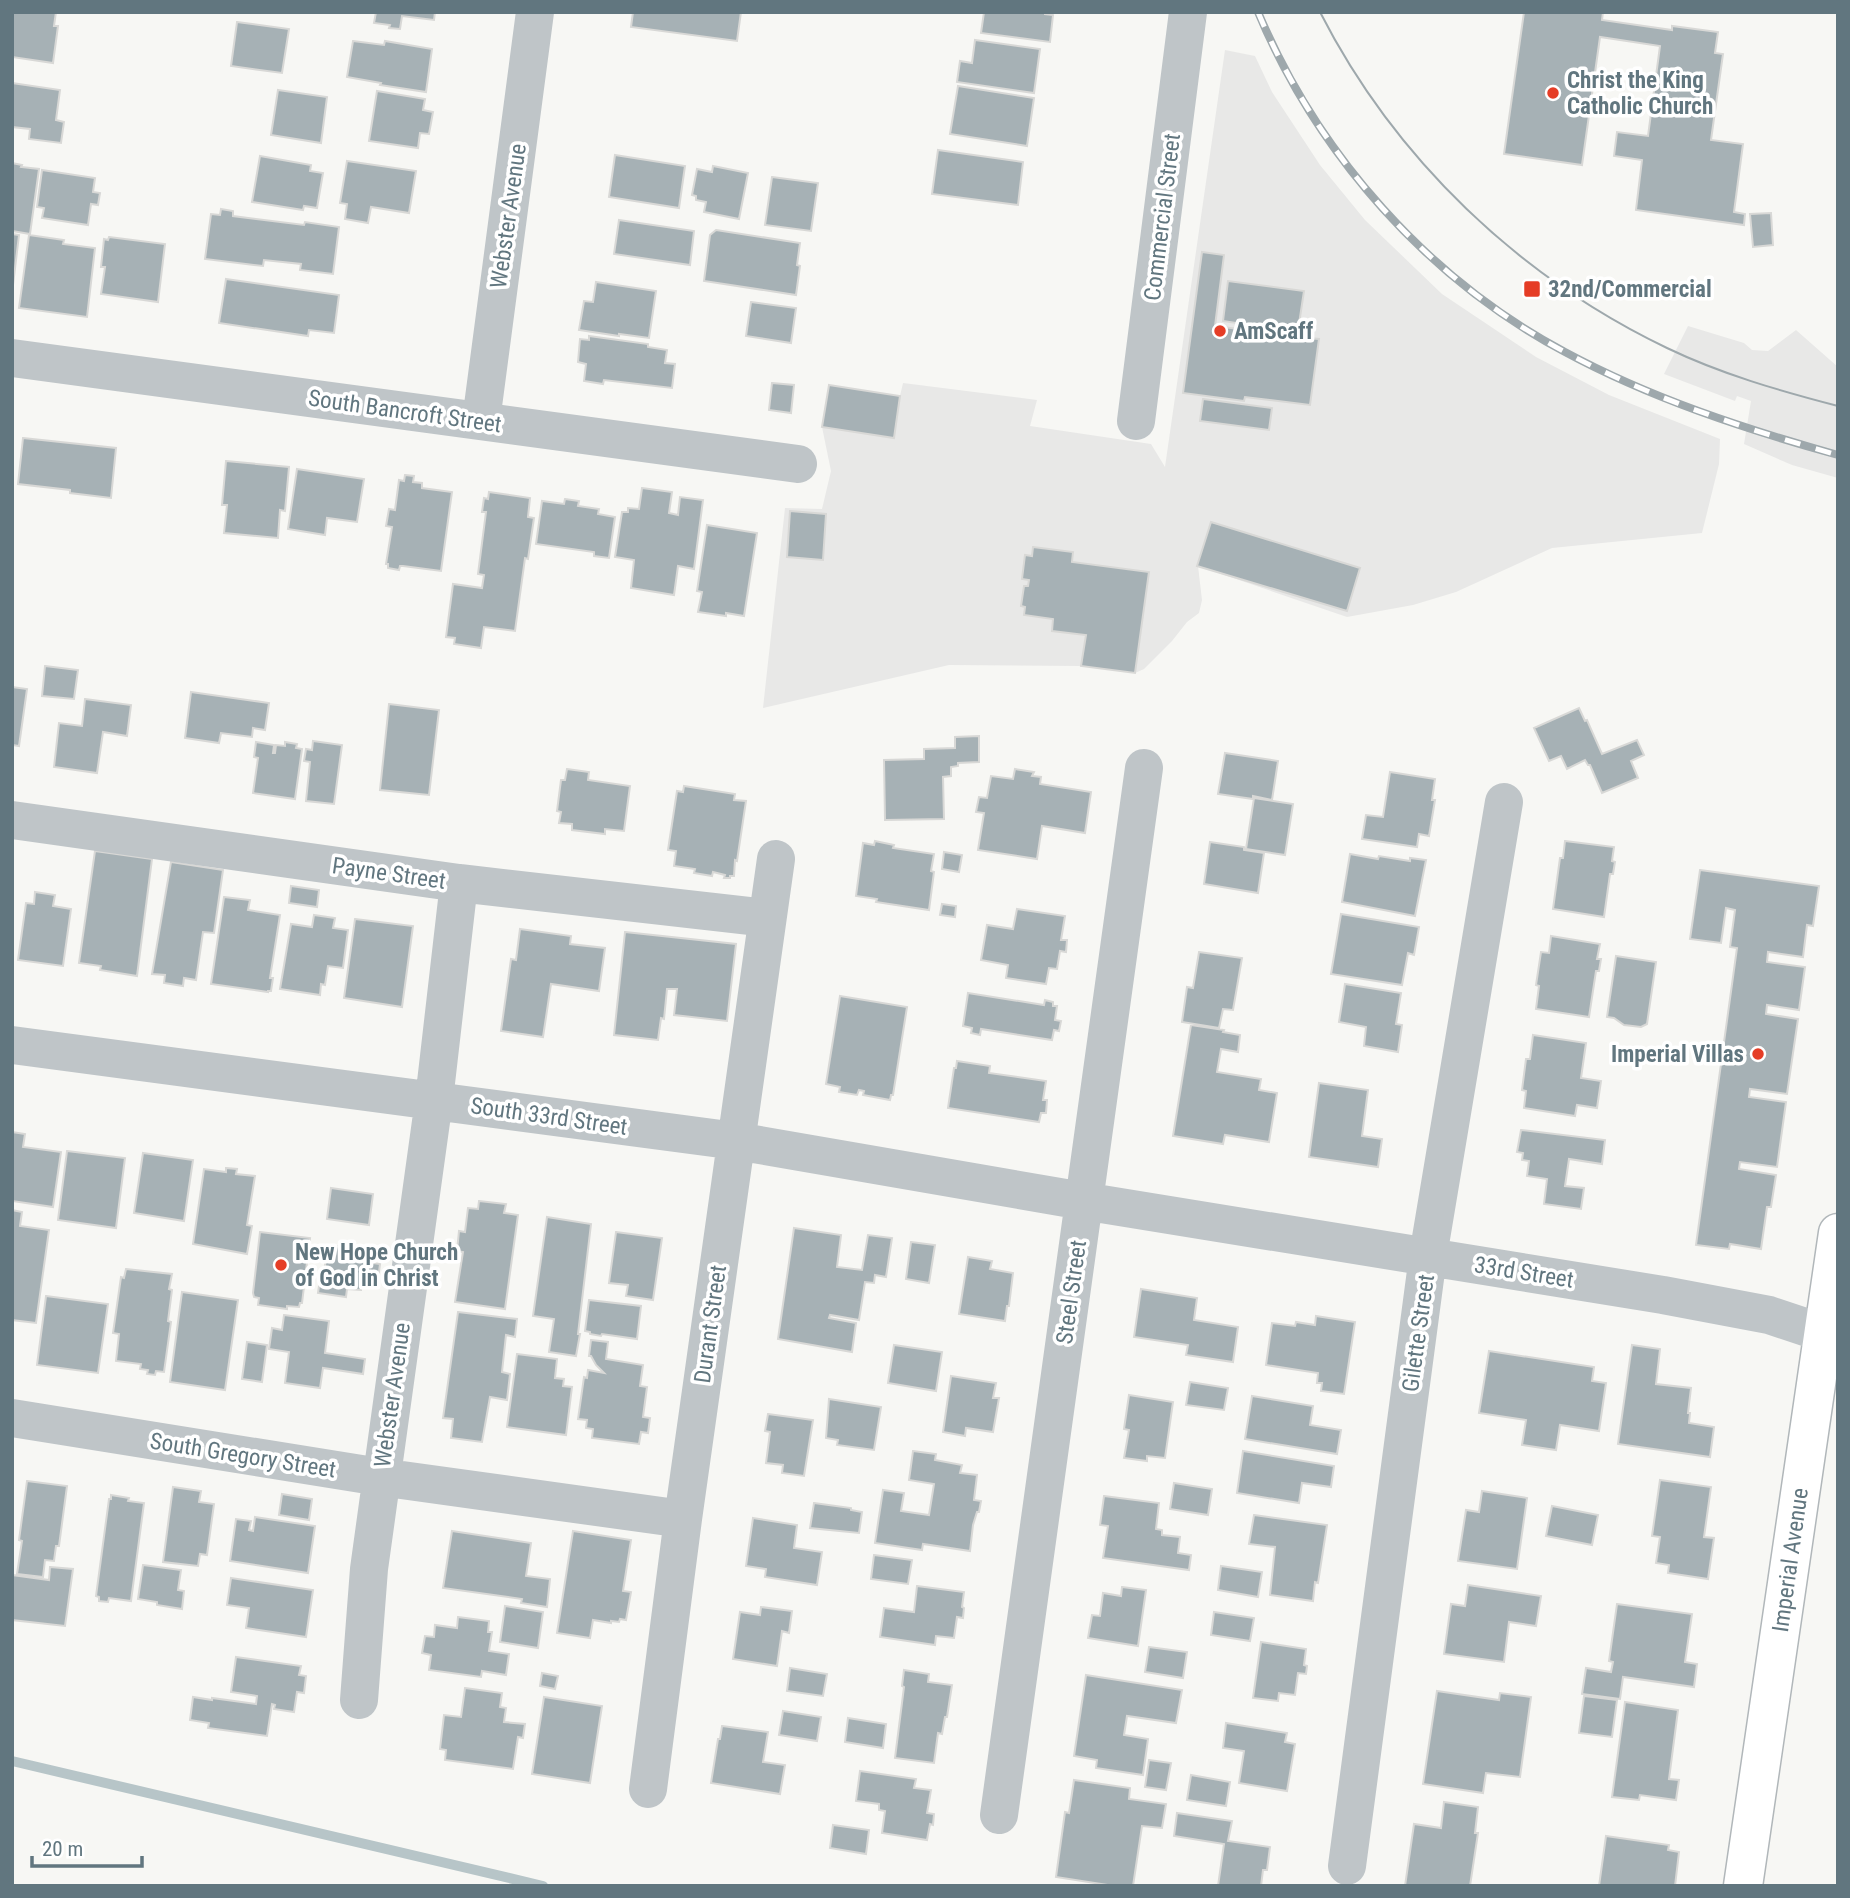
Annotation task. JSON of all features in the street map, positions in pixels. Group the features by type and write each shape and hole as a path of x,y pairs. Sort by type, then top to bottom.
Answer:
{"main road":[{"name":"Imperial Avenue","path":"1743,1886 1830,1334 1838,1233"}],"street":[{"name":"Webster Avenue","path":"481,421 535,12"},
{"name":"Commercial Street","path":"1136,421 1188,12"},
{"name":"South Bancroft Street","path":"12,358 798,464"},
{"name":"Steel Street","path":"999,1815 1144,768"},
{"name":"Gilette Street","path":"1347,1866 1429,1256 1504,802"},
{"name":"Payne Street","path":"12,820 459,883 767,918"},
{"name":"Durant Street","path":"648,1789 776,859"},
{"name":"Webster Avenue","path":"359,1700 369,1569 380,1477 434,1100 459,883"},
{"name":"South 33rd Street","path":"12,1045 736,1141 1083,1200"},
{"name":"33rd Street","path":"1083,1200 1663,1294 1769,1315 1830,1334"},
{"name":"South Gregory Street","path":"12,1418 380,1477 683,1520"}],"shaded area":[{"path":"1225,50 1255,56 1272,92 1320,165 1365,220 1442,294 1536,357 1609,395 1720,439 1719,464 1702,533 1552,548 1456,592 1413,605 1347,617 1198,566 1202,600 1199,613 1187,622 1144,669 1135,673 1081,666 949,665 763,708 785,508 822,509 831,471 822,427 829,385 900,396 903,383 1037,400 1030,426 1151,444 1165,467"},
{"path":"1688,326 1744,343 1752,350 1768,351 1796,330 1838,367 1838,478 1792,465 1744,444 1751,401 1737,396 1735,401 1664,374"}],"building":[{"path":"12,12 56,12 54,26 58,26 53,63 12,57"},
{"path":"376,12 435,12 434,20 402,16 400,29 374,23"},
{"path":"633,12 741,12 737,41 631,27"},
{"path":"984,12 1045,12 1053,15 1050,42 981,33"},
{"name":"Christ the King Catholic Church","path":"1524,12 1603,12 1602,20 1672,30 1672,26 1718,32 1715,53 1723,54 1711,140 1743,144 1734,212 1745,214 1744,225 1636,210 1642,160 1614,156 1617,132 1648,136 1660,46 1600,37 1582,165 1504,154"},
{"path":"237,22 289,29 282,73 231,66"},
{"path":"975,40 1040,49 1034,93 957,82 960,61 972,63"},
{"path":"353,41 384,45 385,41 432,49 426,92 347,77"},
{"path":"12,83 60,90 56,120 64,122 61,143 29,139 30,129 12,127"},
{"path":"958,86 1034,98 1027,146 950,134"},
{"path":"278,90 327,97 321,143 271,135"},
{"path":"377,91 425,99 423,110 433,112 429,134 420,133 418,148 369,141"},
{"path":"938,150 1023,162 1018,205 932,194"},
{"path":"615,155 685,166 679,208 609,197"},
{"path":"260,156 311,165 310,171 323,173 317,208 304,206 303,210 252,202"},
{"path":"347,161 416,171 409,213 371,207 368,223 345,219 347,204 340,203"},
{"path":"12,163 39,169 30,234 12,231"},
{"path":"713,166 748,173 739,219 704,212 706,202 696,200 696,196 692,195 697,169 712,172"},
{"path":"42,170 95,178 93,192 100,193 98,205 91,204 88,225 42,218 44,208 37,207"},
{"path":"772,177 818,183 811,231 765,225"},
{"path":"221,209 233,211 233,216 339,227 333,274 300,270 301,264 264,260 263,266 205,259 211,214 220,215"},
{"path":"1771,213 1773,245 1753,247 1750,214"},
{"path":"619,220 694,231 690,265 614,254"},
{"path":"716,230 800,243 796,295 704,281 710,235"},
{"path":"12,234 19,235 13,285 12,285"},
{"path":"29,235 64,240 63,244 95,248 87,317 19,308"},
{"path":"109,237 165,244 158,302 101,294 105,267 101,267 104,239 108,240"},
{"name":"AmScaff","path":"1202,252 1224,255 1215,326 1268,333 1269,328 1223,321 1228,281 1304,291 1297,337 1319,339 1310,405 1245,397 1244,401 1183,393"},
{"path":"226,279 339,295 334,333 309,330 308,336 219,323"},
{"path":"596,282 656,291 649,338 579,330 584,301 593,302"},
{"path":"751,302 796,308 791,343 746,336"},
{"path":"589,336 648,344 648,347 667,350 665,363 675,364 672,388 604,380 603,384 584,381 586,364 578,362 580,339 589,340"},
{"path":"772,383 794,385 791,413 769,410"},
{"path":"829,385 900,396 894,438 822,427"},
{"name":"AmScaff","path":"1203,399 1272,408 1269,430 1200,421"},
{"path":"23,438 116,448 111,498 18,484"},
{"path":"226,461 289,467 285,511 280,510 278,538 224,533 227,505 222,505"},
{"path":"297,469 364,479 357,522 327,518 325,535 288,529"},
{"path":"405,475 414,476 413,482 422,483 422,488 452,492 441,571 403,566 400,566 399,570 388,568 386,564 392,527 386,526 389,509 395,510 399,480 404,481"},
{"path":"642,488 672,492 669,513 678,515 680,497 703,500 694,569 678,566 674,595 631,588 634,560 615,557 622,512 628,512 628,508 639,509"},
{"path":"489,492 530,498 528,517 534,518 528,559 525,558 515,631 484,627 481,648 454,644 455,638 446,637 453,584 482,588 484,575 478,574 486,512 482,512 484,498 488,499"},
{"path":"565,499 579,501 578,506 599,509 598,514 615,517 609,558 594,556 594,552 536,544 542,501 564,504"},
{"path":"790,511 826,514 823,560 787,557"},
{"path":"1211,522 1360,568 1347,611 1197,566"},
{"path":"707,525 757,533 744,616 698,612 702,592 697,591"},
{"path":"1033,547 1073,552 1072,562 1149,572 1135,673 1081,666 1086,635 1052,631 1053,619 1024,615 1025,607 1021,606 1024,586 1028,586 1029,580 1022,579 1025,555 1032,556"},
{"path":"45,666 78,670 74,699 42,696"},
{"path":"12,687 27,689 19,746 12,745"},
{"path":"191,692 269,703 265,730 253,728 252,737 221,733 219,743 185,738"},
{"path":"85,699 131,705 127,736 103,732 97,773 54,767 59,723 82,726"},
{"path":"389,704 439,710 429,795 380,790"},
{"path":"1579,708 1602,754 1637,740 1644,755 1631,761 1638,778 1602,793 1590,765 1585,760 1567,769 1561,756 1549,761 1534,728"},
{"path":"979,736 979,762 958,763 958,766 951,767 951,776 943,777 944,819 885,820 884,760 924,759 924,749 955,748 955,737"},
{"path":"313,741 342,745 334,804 306,801 310,762 304,761 306,749 312,750"},
{"path":"256,742 274,745 273,753 276,745 285,746 285,742 297,744 296,748 302,749 295,799 253,793 258,758 254,757"},
{"path":"1225,753 1278,761 1272,800 1218,794"},
{"path":"567,769 589,772 588,780 630,786 624,831 605,829 605,834 572,830 572,824 559,823 561,812 557,811 561,780 565,780"},
{"path":"1015,769 1034,772 1032,776 1041,777 1040,784 1091,792 1085,833 1042,826 1037,859 978,850 984,813 976,812 979,797 987,798 991,776 1013,779"},
{"path":"1390,772 1435,779 1432,800 1435,800 1429,836 1419,834 1417,847 1362,839 1366,815 1383,817"},
{"path":"684,786 735,794 734,800 746,801 734,876 724,878 725,875 713,872 712,876 694,873 695,869 674,866 676,851 668,850 677,791 683,792"},
{"path":"1254,798 1293,804 1285,855 1246,849"},
{"path":"875,841 894,845 893,848 934,854 929,910 876,902 877,899 856,896 863,843 874,845"},
{"path":"1565,841 1614,847 1612,861 1615,862 1613,874 1610,874 1604,917 1553,909"},
{"path":"1210,842 1264,853 1258,893 1204,884"},
{"path":"95,851 152,859 137,976 100,970 101,966 79,963"},
{"path":"944,852 962,855 959,872 942,869"},
{"path":"1350,854 1378,859 1379,856 1410,861 1410,858 1426,860 1415,916 1342,902"},
{"path":"171,862 223,870 214,933 203,932 196,980 184,978 183,986 164,983 165,975 152,974"},
{"name":"Imperial Villas","path":"1700,870 1819,886 1813,926 1807,925 1803,957 1768,952 1767,962 1805,967 1799,1010 1767,1005 1766,1014 1798,1019 1787,1094 1750,1089 1749,1097 1786,1102 1777,1167 1740,1162 1739,1169 1776,1175 1771,1207 1767,1207 1761,1249 1730,1244 1729,1249 1696,1245 1737,948 1730,947 1735,910 1726,908 1721,943 1690,939"},
{"path":"291,886 319,890 317,907 289,903"},
{"path":"35,892 55,895 53,906 71,909 63,966 18,960 26,903 34,904"},
{"path":"224,897 250,900 248,910 280,915 270,978 273,978 271,991 211,984"},
{"path":"942,904 956,906 955,917 940,915"},
{"path":"1017,909 1065,916 1061,940 1067,940 1066,952 1060,951 1057,969 1049,968 1046,984 1006,978 1008,965 981,960 987,925 1013,929"},
{"path":"1341,914 1419,927 1414,955 1408,953 1402,985 1331,974"},
{"path":"314,915 335,918 333,928 348,930 343,968 328,966 325,985 321,984 320,995 280,989 291,924 312,927"},
{"path":"355,919 413,926 402,1007 344,998"},
{"path":"520,929 571,936 570,944 605,948 599,991 551,984 543,1037 501,1031 511,959 516,960"},
{"path":"625,932 736,944 727,1021 674,1015 677,989 667,989 664,1019 661,1018 658,1040 614,1035"},
{"path":"1551,936 1600,944 1597,959 1601,959 1599,971 1596,971 1589,1017 1536,1009 1541,952 1549,953"},
{"path":"1199,952 1242,958 1233,1010 1223,1009 1219,1028 1182,1022 1187,987 1193,988"},
{"path":"1616,956 1656,962 1647,1024 1641,1027 1624,1025 1607,1017"},
{"path":"1345,984 1401,993 1396,1024 1402,1025 1398,1052 1364,1046 1366,1027 1339,1022"},
{"path":"968,993 1044,1005 1045,1000 1053,1002 1053,1006 1057,1006 1055,1020 1061,1021 1059,1031 1054,1030 1052,1040 981,1029 980,1035 971,1033 972,1028 963,1026"},
{"path":"840,996 907,1007 890,1100 863,1095 864,1091 859,1090 857,1095 839,1092 840,1087 826,1084"},
{"path":"1191,1025 1240,1035 1238,1052 1221,1049 1217,1072 1261,1079 1259,1090 1277,1093 1269,1142 1225,1135 1223,1144 1173,1136"},
{"path":"1533,1035 1586,1043 1581,1078 1601,1081 1597,1108 1577,1105 1575,1116 1524,1108 1526,1091 1522,1090 1526,1059 1530,1059"},
{"path":"957,1061 990,1066 989,1073 1046,1081 1043,1100 1047,1100 1046,1113 1041,1113 1039,1122 948,1108"},
{"path":"1319,1083 1368,1090 1362,1136 1382,1139 1378,1167 1309,1157"},
{"path":"1521,1130 1605,1140 1602,1164 1569,1159 1565,1186 1584,1188 1581,1209 1544,1204 1547,1179 1527,1176 1529,1161 1522,1160 1523,1153 1517,1152"},
{"path":"12,1132 25,1134 23,1147 61,1152 53,1207 12,1201"},
{"path":"67,1151 125,1158 116,1228 58,1220"},
{"path":"143,1153 193,1160 184,1221 134,1213"},
{"path":"226,1168 237,1169 236,1174 255,1176 247,1225 252,1226 247,1254 193,1244 204,1169 226,1172"},
{"path":"331,1188 373,1194 369,1225 327,1219"},
{"path":"479,1201 506,1204 504,1213 518,1215 505,1309 455,1302 463,1252 457,1251 459,1231 465,1232 468,1208 478,1209"},
{"path":"12,1210 22,1212 20,1226 49,1230 36,1323 12,1320"},
{"path":"547,1217 591,1224 576,1356 549,1352 554,1319 533,1316"},
{"path":"794,1228 841,1235 837,1267 862,1270 868,1235 892,1238 886,1277 875,1275 874,1283 865,1282 859,1320 830,1315 829,1318 856,1323 852,1352 778,1339"},
{"name":"New Hope Church of God in Christ","path":"260,1232 310,1238 302,1303 299,1307 287,1306 287,1309 258,1305 259,1298 254,1297 253,1293"},
{"path":"616,1232 662,1238 653,1300 626,1296 628,1285 609,1283"},
{"path":"911,1242 935,1245 929,1283 906,1279"},
{"path":"328,1245 366,1250 365,1262 380,1264 377,1288 361,1286 361,1290 347,1289 346,1297 318,1293"},
{"path":"968,1257 992,1261 990,1269 1013,1273 1005,1321 959,1314"},
{"path":"126,1269 172,1274 168,1321 171,1322 164,1372 156,1371 155,1375 140,1369 141,1364 116,1361 119,1334 113,1333 121,1277 124,1278"},
{"path":"1141,1289 1197,1298 1194,1320 1238,1327 1233,1362 1186,1355 1188,1345 1134,1337"},
{"path":"182,1292 238,1300 225,1390 170,1382"},
{"path":"46,1296 108,1304 98,1373 37,1365"},
{"path":"589,1300 641,1306 637,1339 601,1336 585,1331"},
{"path":"458,1312 517,1319 515,1337 506,1335 502,1372 510,1374 507,1400 490,1397 482,1442 451,1438 453,1419 443,1418"},
{"path":"284,1315 329,1321 325,1353 365,1359 363,1374 323,1368 320,1388 285,1383 289,1352 269,1349 272,1328 282,1330"},
{"path":"1316,1316 1355,1322 1344,1394 1321,1391 1322,1383 1317,1383 1318,1373 1266,1365 1272,1323 1295,1326 1296,1322 1315,1325"},
{"path":"591,1340 608,1342 606,1359 643,1365 640,1386 647,1387 643,1417 650,1418 648,1433 641,1432 639,1444 592,1438 593,1429 586,1428 587,1420 578,1419 584,1377 587,1378 588,1370 604,1373 589,1356"},
{"path":"247,1342 267,1345 262,1382 242,1379"},
{"path":"894,1345 942,1352 936,1391 888,1383"},
{"path":"1632,1345 1660,1349 1656,1384 1691,1388 1689,1423 1714,1427 1710,1457 1618,1444"},
{"path":"1489,1351 1594,1367 1592,1381 1606,1383 1599,1431 1560,1425 1556,1450 1522,1445 1526,1420 1479,1413"},
{"path":"517,1354 557,1359 555,1378 564,1379 563,1386 572,1387 566,1435 507,1427"},
{"path":"951,1376 996,1383 993,1398 999,1398 993,1432 966,1428 965,1436 943,1432"},
{"path":"1190,1382 1228,1388 1224,1410 1186,1405"},
{"path":"1129,1395 1173,1402 1165,1458 1147,1456 1147,1461 1124,1458 1129,1430 1124,1429"},
{"path":"1252,1396 1313,1406 1310,1425 1341,1430 1337,1454 1245,1439"},
{"path":"829,1399 881,1407 874,1450 837,1445 838,1440 826,1438"},
{"path":"768,1414 813,1420 804,1476 782,1473 783,1465 766,1463 770,1432 765,1431"},
{"path":"913,1451 936,1454 935,1460 962,1465 960,1473 977,1475 974,1500 981,1501 973,1525 970,1551 923,1544 922,1550 875,1543 883,1490 904,1493 901,1511 929,1515 934,1484 909,1480"},
{"path":"1243,1451 1334,1466 1331,1487 1302,1483 1299,1503 1237,1493"},
{"path":"1660,1480 1711,1487 1704,1537 1714,1538 1708,1579 1668,1573 1669,1565 1656,1563 1660,1537 1652,1536"},
{"path":"27,1481 67,1486 59,1546 56,1546 54,1561 45,1560 43,1577 17,1574"},
{"path":"1174,1483 1212,1489 1208,1515 1170,1509"},
{"path":"173,1487 201,1491 199,1502 214,1504 207,1555 200,1554 198,1566 163,1562"},
{"path":"1482,1491 1527,1498 1517,1569 1458,1561 1466,1510 1479,1512"},
{"path":"282,1494 312,1499 309,1520 279,1515"},
{"path":"111,1495 144,1503 131,1601 109,1598 108,1602 99,1601 96,1596"},
{"path":"1104,1496 1159,1503 1156,1529 1162,1530 1162,1535 1180,1537 1178,1553 1191,1555 1189,1570 1103,1558 1108,1526 1100,1525"},
{"path":"814,1503 862,1512 859,1533 810,1528"},
{"path":"1552,1506 1598,1515 1592,1545 1546,1536"},
{"path":"1254,1515 1327,1525 1313,1601 1270,1595 1275,1547 1249,1544"},
{"path":"255,1517 315,1526 308,1573 230,1561 236,1519 251,1521 249,1530 253,1531"},
{"path":"753,1518 797,1525 794,1548 822,1552 817,1585 765,1577 766,1569 746,1566"},
{"path":"452,1531 531,1543 526,1576 550,1579 547,1607 521,1603 522,1599 443,1588"},
{"path":"573,1531 631,1540 623,1591 631,1592 626,1620 620,1619 619,1622 611,1623 593,1620 590,1638 557,1633"},
{"path":"874,1555 912,1560 908,1584 871,1579"},
{"path":"143,1565 181,1570 178,1590 184,1591 182,1609 138,1599"},
{"path":"1221,1566 1262,1572 1258,1597 1218,1590"},
{"path":"50,1567 73,1569 65,1626 12,1620 12,1575 49,1580"},
{"path":"231,1578 313,1590 306,1637 246,1628 249,1608 227,1605"},
{"path":"1468,1585 1541,1596 1536,1626 1509,1622 1504,1662 1444,1654 1451,1604 1465,1606"},
{"path":"917,1586 964,1592 963,1618 957,1617 954,1638 936,1636 935,1645 880,1637 884,1608 914,1612"},
{"path":"1122,1587 1146,1590 1138,1646 1088,1638 1092,1615 1100,1616 1103,1593 1121,1596"},
{"path":"1617,1604 1692,1614 1685,1662 1697,1664 1694,1687 1623,1677 1620,1699 1582,1694 1586,1668 1611,1672 1613,1662 1609,1661"},
{"path":"505,1606 543,1612 538,1648 500,1642"},
{"path":"761,1607 792,1611 789,1633 782,1631 777,1666 733,1659 740,1612 760,1615"},
{"path":"1214,1612 1254,1618 1250,1641 1211,1635"},
{"path":"458,1617 489,1621 488,1632 492,1632 489,1651 509,1654 506,1675 482,1671 481,1677 429,1670 431,1655 422,1653 425,1636 434,1637 435,1625 457,1628"},
{"path":"1261,1642 1306,1649 1306,1674 1298,1673 1295,1695 1279,1693 1278,1701 1253,1698"},
{"path":"1149,1647 1187,1652 1183,1678 1145,1672"},
{"path":"236,1657 301,1666 299,1675 306,1676 304,1693 297,1692 294,1712 274,1709 275,1705 272,1704 267,1736 208,1728 209,1723 190,1720 193,1697 256,1704 257,1696 231,1692"},
{"path":"790,1668 827,1674 823,1696 787,1691"},
{"path":"904,1670 929,1674 928,1682 952,1685 947,1717 942,1734 938,1733 934,1763 895,1758"},
{"path":"542,1673 558,1676 555,1689 540,1686"},
{"path":"1086,1675 1182,1690 1176,1723 1127,1716 1124,1735 1148,1739 1143,1775 1096,1768 1097,1760 1074,1756"},
{"path":"465,1688 502,1693 500,1707 506,1708 504,1722 525,1724 523,1738 518,1737 513,1769 445,1760 446,1750 440,1749 444,1715 461,1717"},
{"path":"1437,1691 1499,1700 1500,1693 1531,1697 1520,1777 1486,1773 1483,1793 1423,1784"},
{"path":"1584,1696 1617,1700 1612,1737 1579,1733"},
{"path":"544,1697 602,1706 590,1783 532,1774"},
{"path":"1625,1702 1678,1710 1669,1779 1679,1780 1676,1800 1640,1795 1639,1800 1612,1797"},
{"path":"783,1711 821,1717 817,1741 779,1735"},
{"path":"848,1718 886,1724 883,1748 845,1742"},
{"path":"1226,1723 1287,1733 1285,1742 1295,1744 1287,1791 1239,1783 1244,1751 1223,1748"},
{"path":"722,1726 768,1732 763,1762 785,1765 780,1794 711,1783"},
{"path":"1149,1760 1171,1763 1166,1790 1145,1787"},
{"path":"860,1771 916,1779 914,1788 931,1790 927,1813 934,1814 927,1840 882,1833 885,1811 879,1810 879,1804 856,1801"},
{"path":"1191,1775 1230,1782 1226,1806 1187,1800"},
{"path":"1074,1780 1130,1788 1129,1799 1166,1804 1162,1828 1142,1826 1133,1886 1114,1886 1056,1877 1065,1812 1069,1813"},
{"path":"1444,1802 1478,1807 1475,1833 1478,1833 1470,1886 1405,1886 1414,1824 1441,1828"},
{"path":"1177,1813 1232,1821 1228,1841 1270,1847 1267,1870 1263,1870 1261,1886 1218,1886 1224,1844 1174,1836"},
{"path":"833,1825 869,1830 866,1854 830,1848"},
{"path":"1606,1836 1669,1845 1668,1850 1679,1852 1675,1886 1599,1886"}],"waterway":[{"path":"12,1761 543,1886"}],"tram line":[{"path":"1320,12 1350,66 1385,117 1424,164 1466,208 1512,249 1561,286 1613,319 1667,348 1751,381 1838,406"}],"railway":[{"path":"1258,12 1283,65 1312,115 1345,163 1423,250 1468,288 1515,322 1565,352 1630,384 1733,423 1838,455"}],"place":[{"name":"Christ the King Catholic Church","path":"1553,93"},
{"name":"32nd/Commercial","path":"1532,289"},
{"name":"AmScaff","path":"1220,331"},
{"name":"Imperial Villas","path":"1758,1054"},
{"name":"New Hope Church of God in Christ","path":"281,1265"}]}
